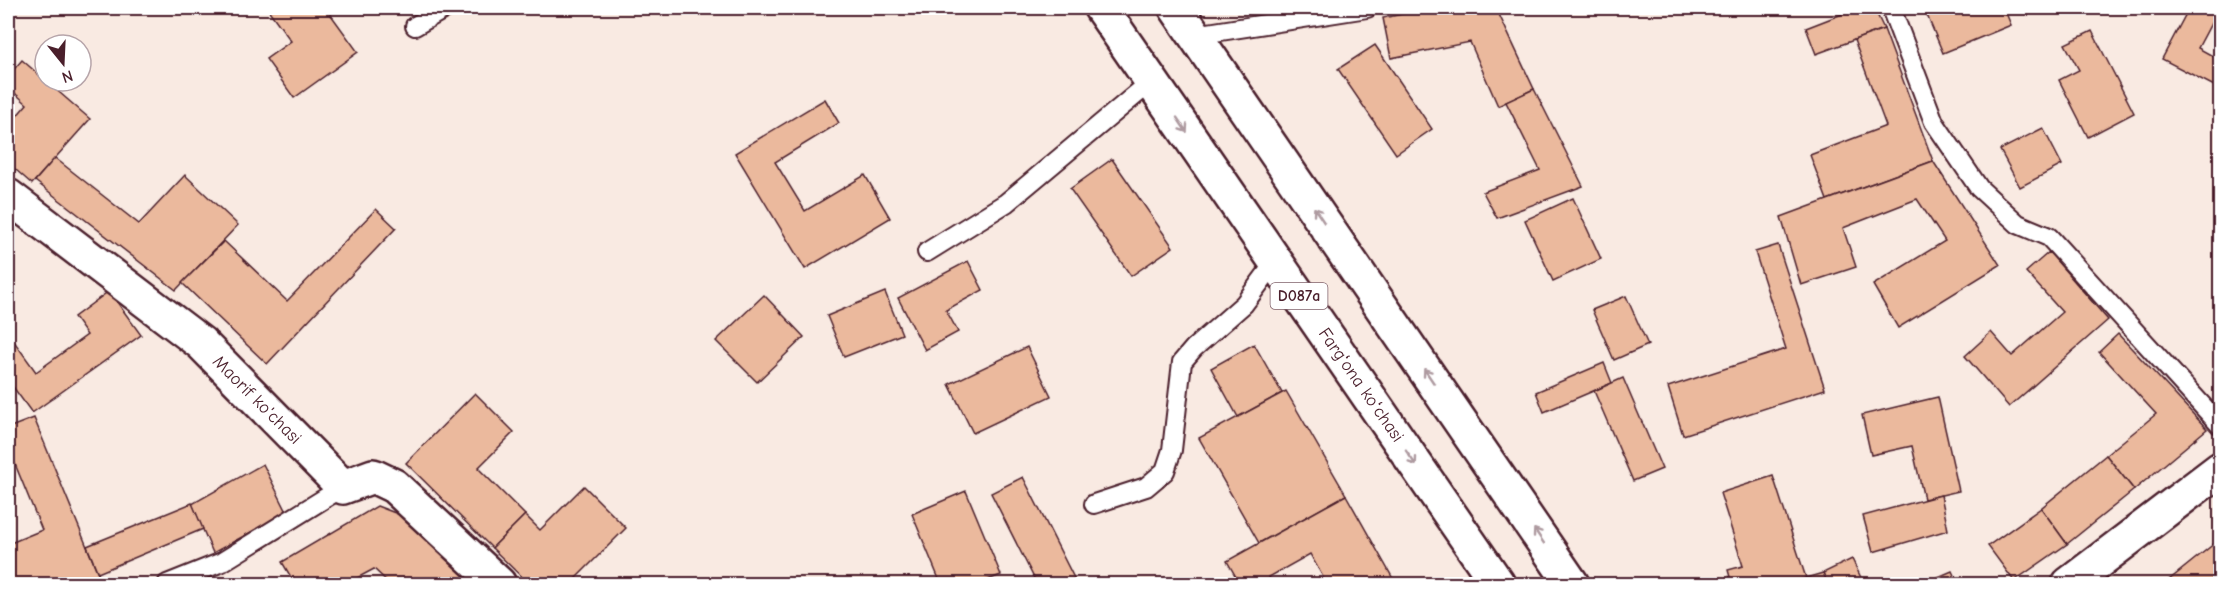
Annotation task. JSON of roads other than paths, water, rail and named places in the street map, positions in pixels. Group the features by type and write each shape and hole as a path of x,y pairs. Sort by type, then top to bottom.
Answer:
{"main road":[{"name":"Fargʻona koʻchasi","path":"1101,8 1498,585"},
{"path":"1176,8 1572,585"},
{"name":"Maorif ko'chasi","path":"13,211 201,343 344,487"},
{"path":"2069,585 2220,469"},
{"path":"344,487 373,476 394,486 499,585"}],"lane":[{"path":"415,26 446,8"},
{"path":"1195,35 1367,8"},
{"path":"1891,8 1934,122 1979,188 2018,224 2049,237 2220,424"},
{"path":"927,252 1006,203 1152,81"},
{"path":"1094,504 1146,487 1165,471 1172,450 1182,363 1194,348 1244,304 1276,261"},
{"path":"167,585 222,562 344,487"}]}
